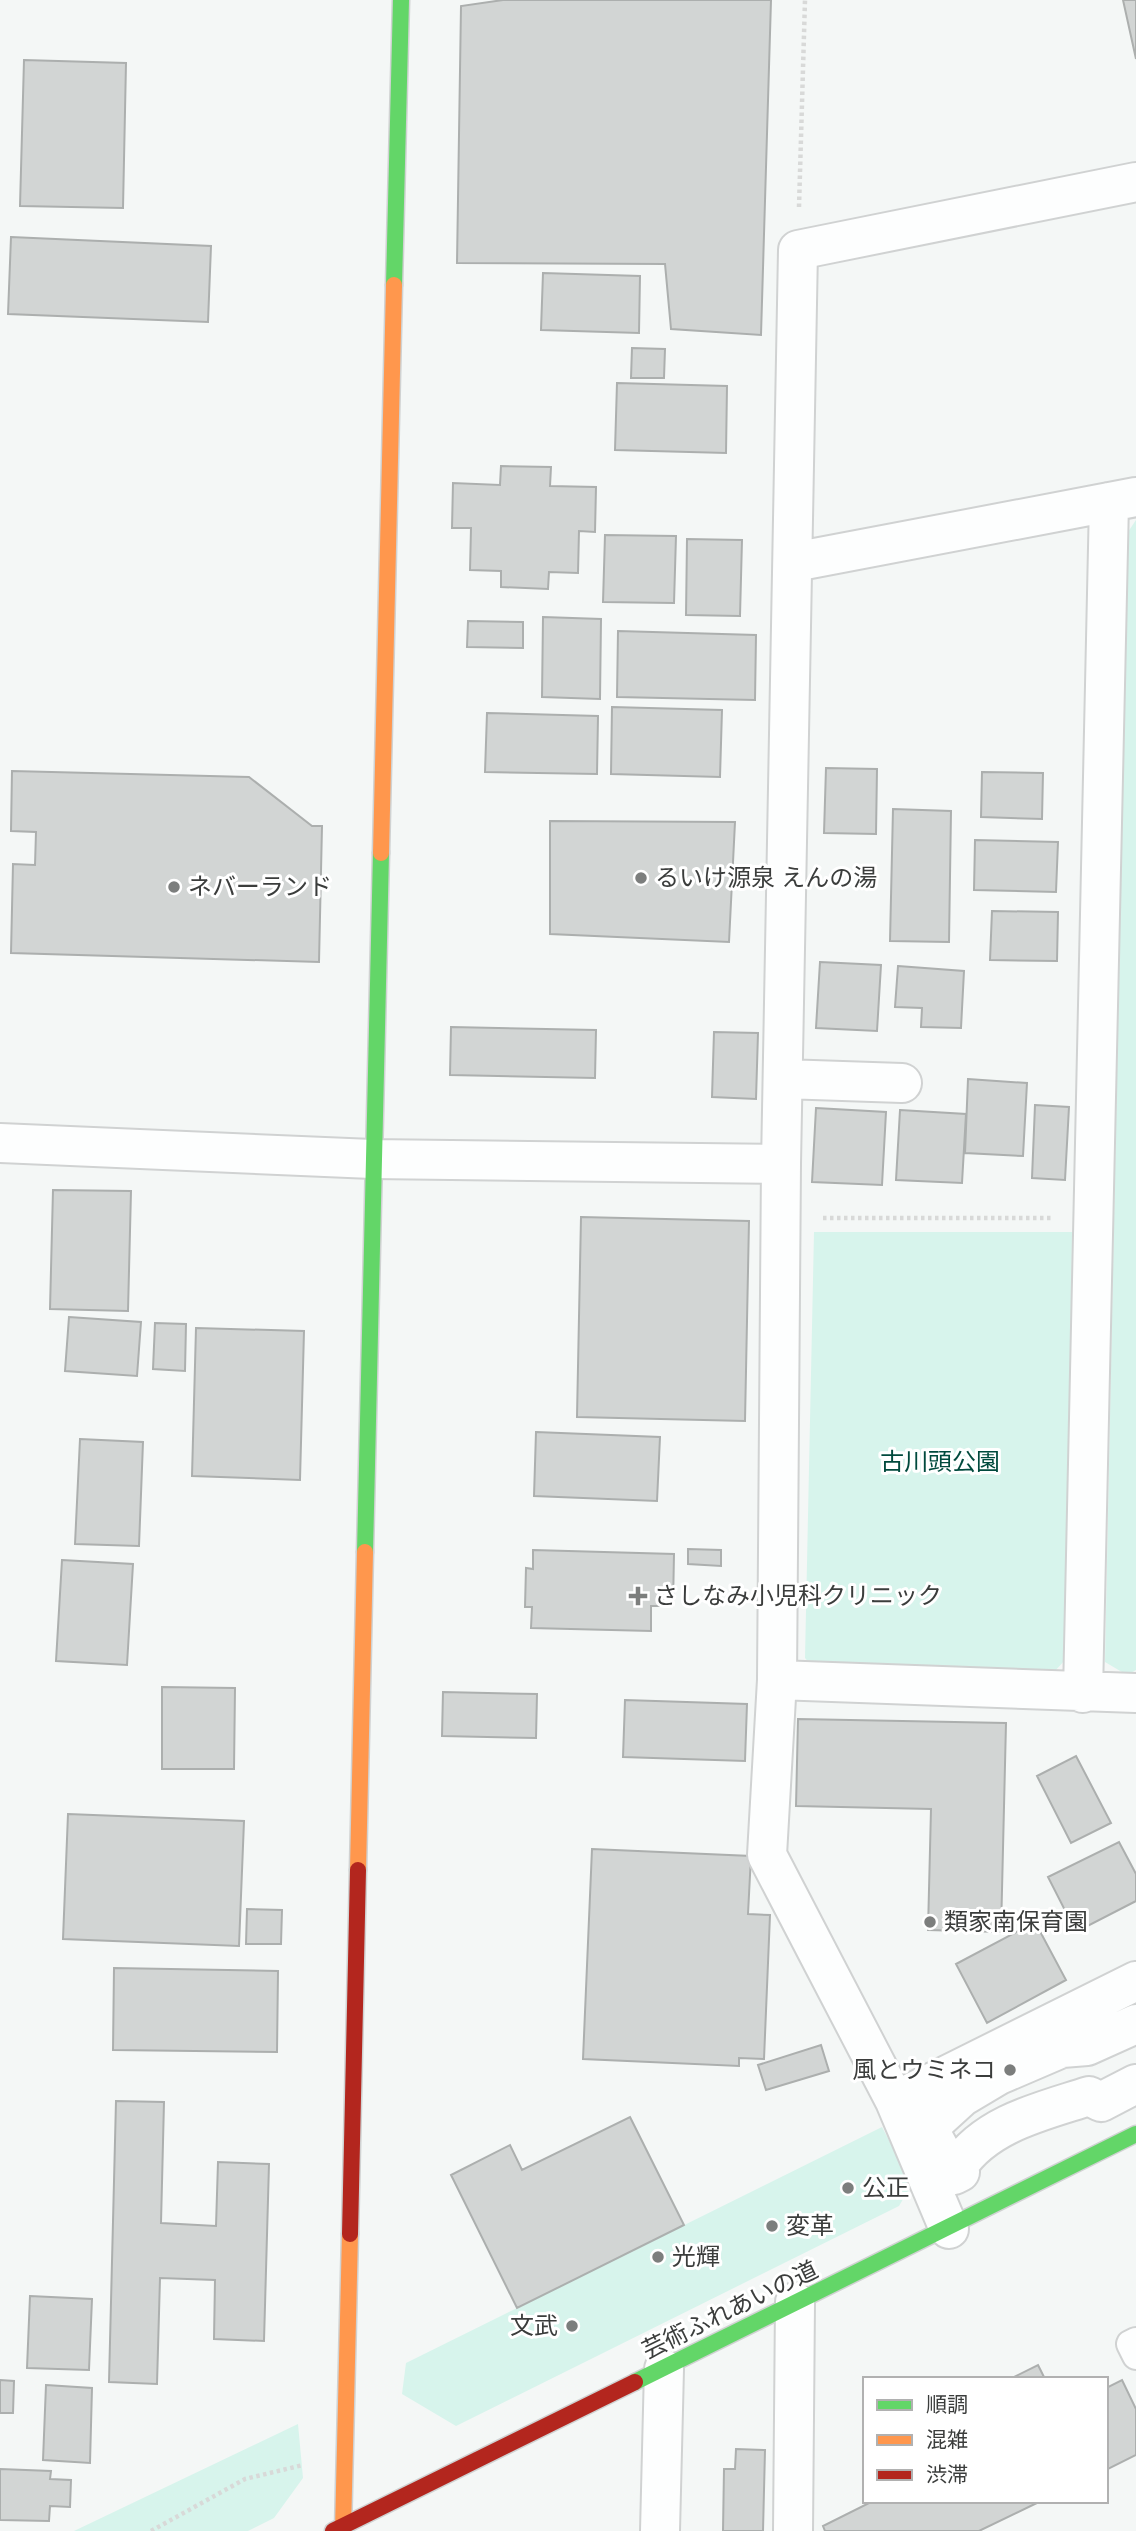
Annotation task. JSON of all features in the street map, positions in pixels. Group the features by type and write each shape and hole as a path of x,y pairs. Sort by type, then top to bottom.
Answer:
{"street":[{"path":"339,2529 401,0"},
{"path":"949,2229 895,2101 768,1855 777,1680 781,1164 798,250 1136,182"},
{"path":"794,562 1122,499 1093,1218 1083,1693"},
{"path":"783,1079 902,1083"},
{"path":"0,1143 372,1159 781,1164"},
{"path":"777,1680 1136,1693"},
{"path":"895,2101 1136,1981"},
{"path":"1136,2024 1087,2046 1062,2048 999,2075 962,2096 928,2128 954,2175 960,2172 958,2166 972,2149 1004,2126 1089,2096 1101,2102 1136,2084"},
{"name":"芸術ふれあいの道","path":"339,2529 1136,2134"},
{"path":"793,2531 795,2302"},
{"path":"660,2531 664,2369"}],"lane":[{"path":"1136,2342 1130,2344 1136,2356"}],"path":[{"path":"798,250 805,0"},
{"path":"782,1218 1093,1218"},
{"path":"151,2531 245,2479 314,2463"}],"green space":[{"path":"1136,520 1136,1670 1127,1675 1105,1662 1128,532"},
{"name":"古川頭公園","path":"814,1232 1072,1232 1068,1657 1052,1674 811,1665 805,1658"},
{"path":"882,2127 912,2184 899,2206 456,2426 402,2394 406,2363"},
{"path":"298,2424 303,2478 274,2518 248,2531 74,2531"}],"building":[{"path":"503,0 771,0 761,335 671,329 665,264 457,263 461,6"},
{"path":"1123,0 1136,0 1136,59"},
{"path":"24,60 126,63 123,208 20,206"},
{"path":"11,237 211,246 208,322 8,314"},
{"path":"543,273 640,276 639,333 541,330"},
{"path":"632,348 665,349 664,378 631,378"},
{"path":"617,383 727,386 726,453 615,450"},
{"path":"501,466 551,467 550,486 596,487 595,532 579,531 578,573 549,572 548,589 501,587 501,571 470,570 471,528 452,528 453,483 500,485"},
{"path":"605,535 676,536 674,603 603,602"},
{"path":"687,539 742,540 740,616 686,615"},
{"path":"543,617 601,619 600,699 542,697"},
{"path":"468,621 523,622 523,648 467,647"},
{"path":"618,631 756,635 755,700 617,697"},
{"path":"612,707 722,710 720,777 611,774"},
{"path":"487,713 598,716 597,774 485,772"},
{"path":"826,768 877,769 876,834 824,833"},
{"path":"12,771 249,777 312,826 322,826 319,962 11,953 13,864 35,865 36,832 11,831"},
{"path":"982,772 1043,773 1042,819 981,817"},
{"path":"893,809 951,811 949,942 890,941"},
{"name":"るいけ源泉 えんの湯","path":"550,821 735,822 729,942 550,934"},
{"path":"975,840 1058,842 1056,892 974,890"},
{"path":"992,911 1058,912 1057,961 990,960"},
{"path":"820,962 881,965 877,1031 816,1028"},
{"path":"898,966 964,971 961,1028 921,1027 922,1008 895,1007"},
{"path":"451,1027 596,1030 595,1078 450,1075"},
{"path":"714,1032 758,1033 756,1099 712,1097"},
{"path":"968,1079 1027,1083 1023,1156 965,1153"},
{"path":"1035,1105 1069,1107 1065,1180 1032,1178"},
{"path":"816,1108 886,1112 882,1185 812,1182"},
{"path":"900,1110 966,1114 962,1183 896,1180"},
{"path":"53,1190 131,1191 128,1311 50,1309"},
{"path":"581,1217 749,1221 745,1421 577,1417"},
{"path":"69,1317 141,1322 137,1376 65,1371"},
{"path":"155,1323 186,1324 185,1371 153,1369"},
{"path":"196,1328 304,1331 300,1480 192,1476"},
{"path":"536,1432 660,1437 657,1501 534,1496"},
{"path":"80,1439 143,1442 139,1546 75,1544"},
{"path":"688,1549 721,1550 721,1566 688,1564"},
{"path":"533,1550 674,1554 673,1606 651,1606 651,1631 531,1628 532,1607 525,1607 526,1568 533,1569"},
{"path":"62,1560 133,1564 127,1665 56,1661"},
{"path":"162,1687 235,1688 234,1769 162,1769"},
{"path":"443,1692 537,1694 536,1738 442,1736"},
{"path":"625,1700 747,1704 745,1761 623,1757"},
{"name":"類家南保育園","path":"798,1719 1006,1723 1001,1932 928,1930 931,1809 796,1806"},
{"path":"1076,1756 1111,1823 1071,1843 1037,1776"},
{"path":"68,1814 244,1821 239,1946 63,1939"},
{"path":"1119,1842 1136,1874 1136,1901 1076,1932 1048,1877"},
{"path":"592,1849 751,1856 748,1914 770,1915 764,2059 739,2058 739,2066 583,2059"},
{"path":"247,1909 282,1910 281,1944 246,1944"},
{"path":"1035,1922 1066,1980 987,2023 956,1964"},
{"path":"114,1968 278,1971 277,2052 113,2050"},
{"path":"821,2045 829,2071 766,2090 758,2065"},
{"path":"116,2101 164,2102 161,2223 216,2226 218,2162 269,2164 264,2341 214,2339 215,2280 160,2278 157,2384 109,2382"},
{"path":"630,2117 684,2225 517,2308 451,2175 510,2145 522,2170"},
{"path":"30,2296 92,2299 89,2370 27,2368"},
{"path":"1038,2365 1044,2377 1014,2377"},
{"path":"0,2380 14,2381 13,2413 0,2413"},
{"path":"1122,2380 1136,2409 1136,2455 1108,2469 1108,2387"},
{"path":"46,2385 92,2388 90,2463 43,2460"},
{"path":"736,2449 765,2450 763,2531 723,2531 724,2469 735,2469"},
{"path":"0,2469 51,2471 50,2479 71,2480 70,2507 50,2506 49,2521 0,2520"},
{"path":"869,2503 1037,2503 979,2531 825,2531 823,2526"}],"traffic: fast":[{"path":"394,285 401,0"},
{"path":"365,1552 381,853"},
{"path":"635,2382 1136,2134"}],"traffic: slow":[{"path":"381,853 394,285"},
{"path":"358,1870 365,1552"},
{"path":"343,2531 350,2234"}],"traffic: jam":[{"path":"350,2234 358,1870"},
{"path":"333,2531 635,2382"}],"place":[{"name":"るいけ源泉 えんの湯","path":"641,878"},
{"name":"ネバーランド","path":"174,887"},
{"name":"さしなみ小児科クリニック","path":"638,1596"},
{"name":"類家南保育園","path":"930,1922"},
{"name":"風とウミネコ","path":"1010,2070"},
{"name":"公正","path":"848,2188"},
{"name":"変革","path":"772,2226"},
{"name":"光輝","path":"658,2257"},
{"name":"文武","path":"572,2326"}]}
